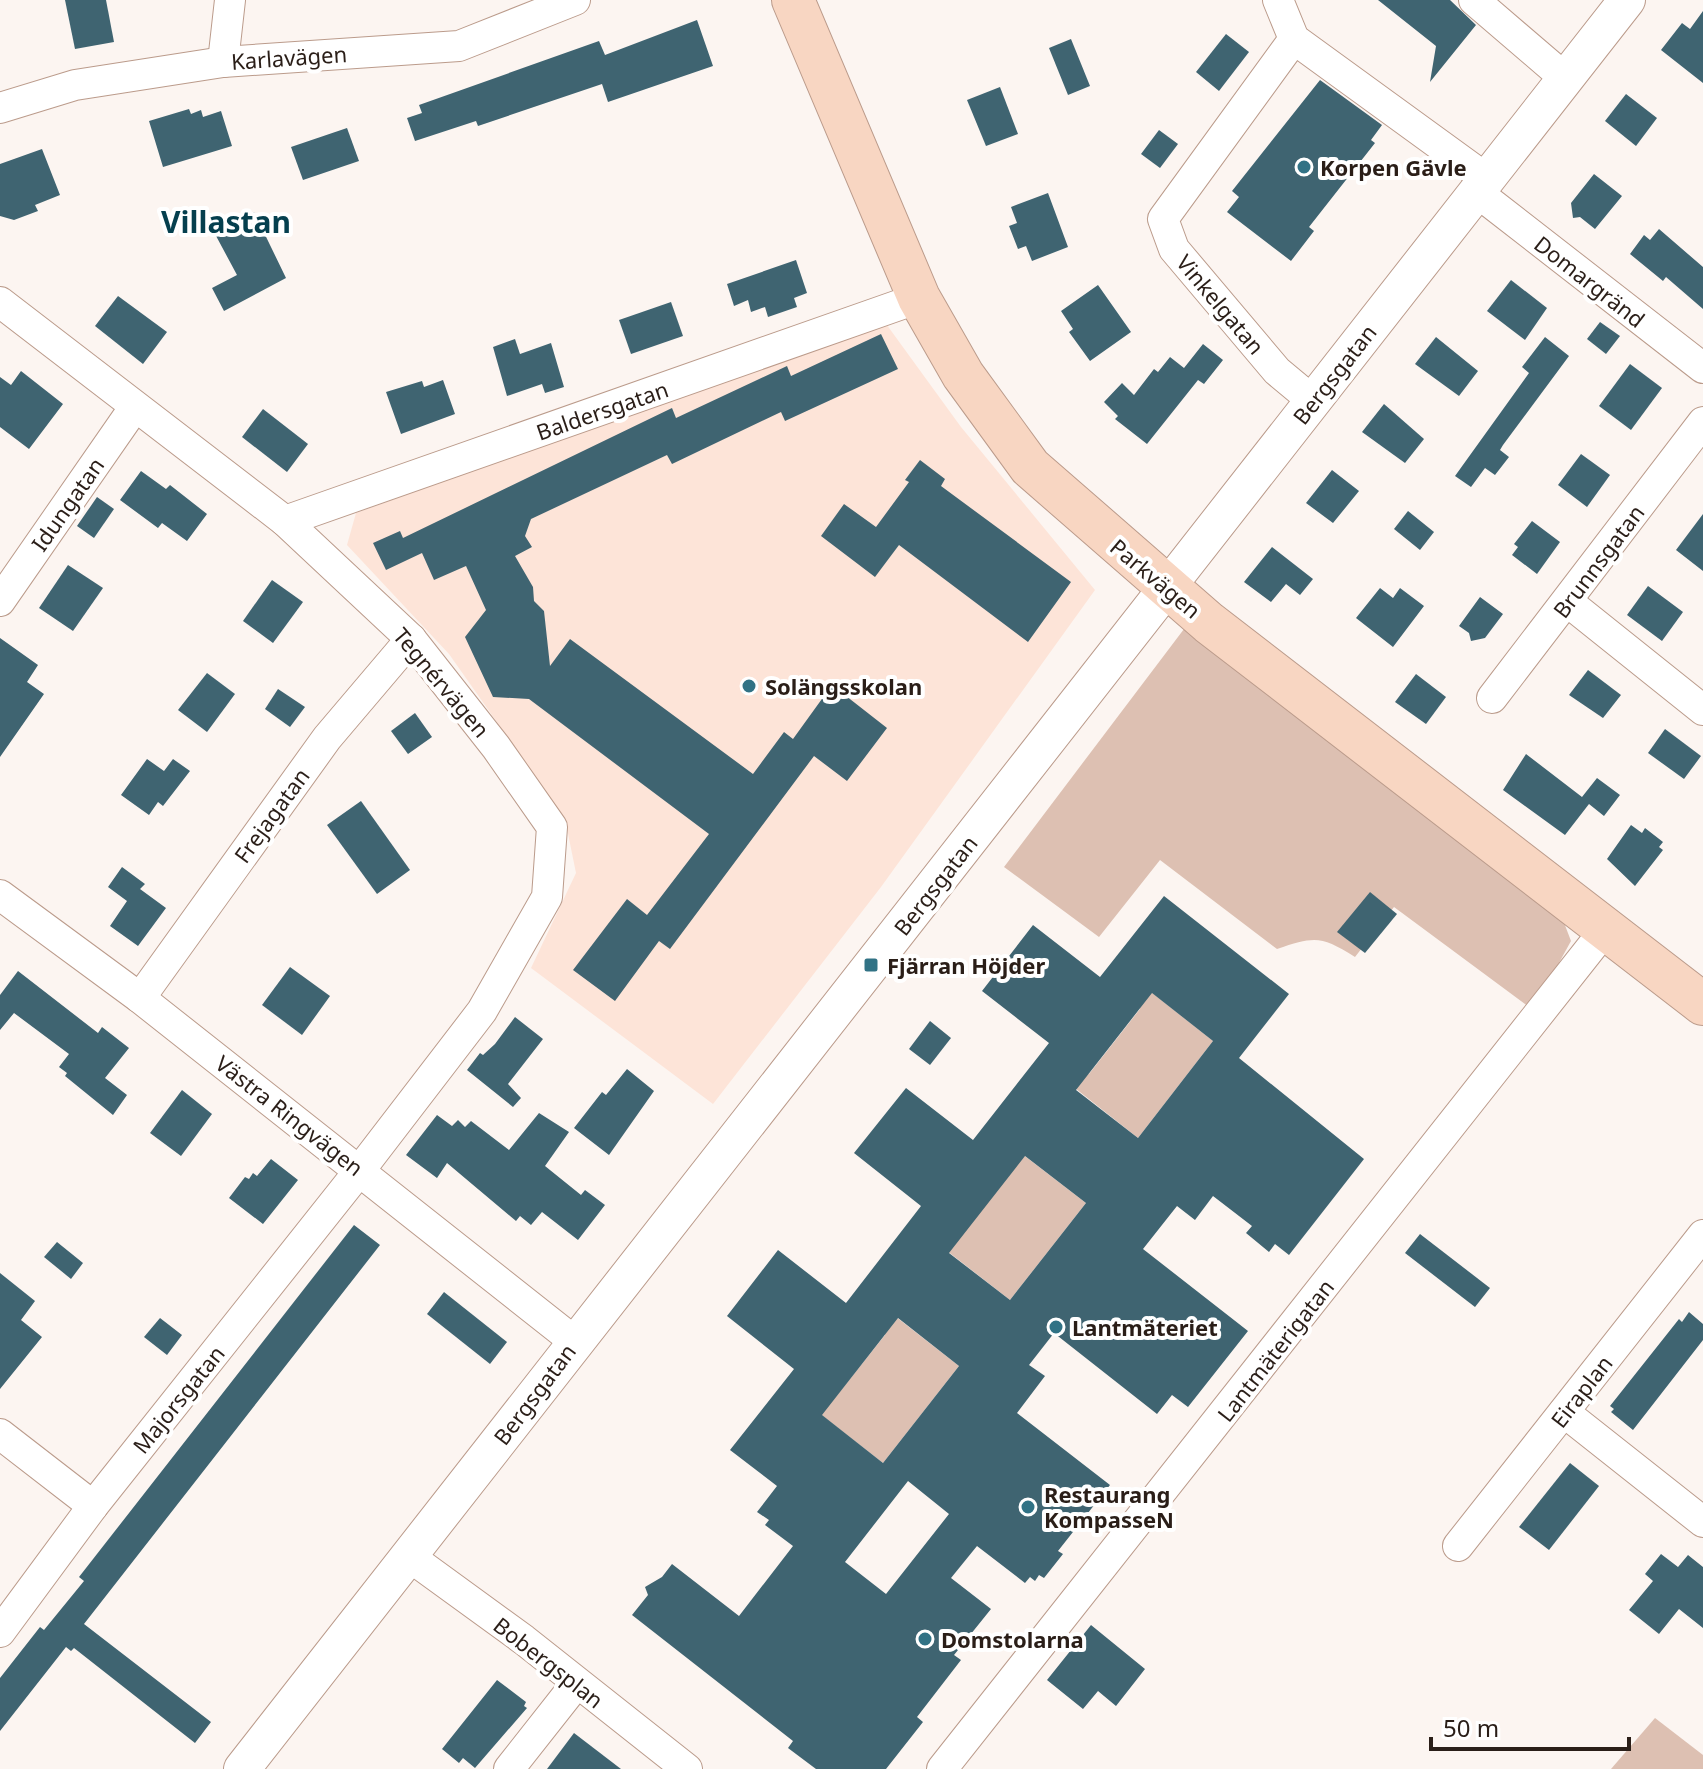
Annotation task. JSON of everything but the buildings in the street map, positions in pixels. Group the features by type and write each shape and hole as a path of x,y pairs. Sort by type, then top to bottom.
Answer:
{"main road":[{"name":"Parkvägen","path":"793,0 919,298 963,375 1030,467 1169,588 1703,1004"}],"street":[{"path":"223,62 230,0"},
{"name":"Karlavägen","path":"0,108 75,85 223,62 459,46 575,0"},
{"path":"1278,0 1294,39"},
{"path":"1474,0 1566,79"},
{"name":"Bergsgatan","path":"242,1769 410,1557 574,1341 1169,588 1627,0"},
{"name":"Domargränd","path":"1294,39 1483,186 1703,368"},
{"name":"Vinkelgatan","path":"1294,39 1163,219 1174,249 1277,371 1313,401"},
{"name":"Baldersgatan","path":"285,521 919,298"},
{"name":"Tegnérvägen","path":"0,302 134,408 285,521 411,639 496,747 552,827 547,897 482,1011 360,1170"},
{"name":"Idungatan","path":"0,601 134,408"},
{"name":"Brunnsgatan","path":"1492,698 1703,422"},
{"path":"1568,602 1703,710"},
{"name":"Frejagatan","path":"140,998 327,738 411,639"},
{"name":"Västra Ringvägen","path":"0,895 140,998 574,1341"},
{"name":"Lantmäterigatan","path":"942,1769 1605,930"},
{"name":"Majorsgatan","path":"0,1632 93,1506 360,1170"},
{"name":"Eiraplan","path":"1458,1546 1703,1235"},
{"path":"1564,1412 1703,1522"},
{"path":"0,1434 93,1506"},
{"name":"Bobergsplan","path":"410,1557 524,1640 687,1769"},
{"path":"509,1769 576,1684"}],"shaded area":[{"name":"Solängsskolan","path":"884,321 961,427 1095,590 881,887 713,1104 531,968 576,873 565,819 449,654 347,545 356,513"},
{"path":"1184,629 1563,920 1571,941 1533,1010 1394,907 1355,957 1318,940 1277,949 1160,860 1099,937 1004,867"},
{"path":"1136,980 1213,1041 1138,1138 1061,1077 1089,1074 1140,1009"},
{"path":"1009,1144 1086,1203 1010,1300 933,1240"},
{"path":"882,1306 959,1366 883,1463 806,1403 834,1399 885,1335"},
{"path":"1655,1718 1703,1755 1703,1769 1611,1769"}],"place":[{"name":"Korpen Gävle","path":"1304,167"},
{"name":"Solängsskolan","path":"749,686"},
{"name":"Fjärran Höjder","path":"871,965"},
{"name":"Lantmäteriet","path":"1056,1327"},
{"name":"Restaurang KompasseN","path":"1028,1507"},
{"name":"Domstolarna","path":"925,1639"}],"district":[{"name":"Villastan","path":"226,221"}]}
